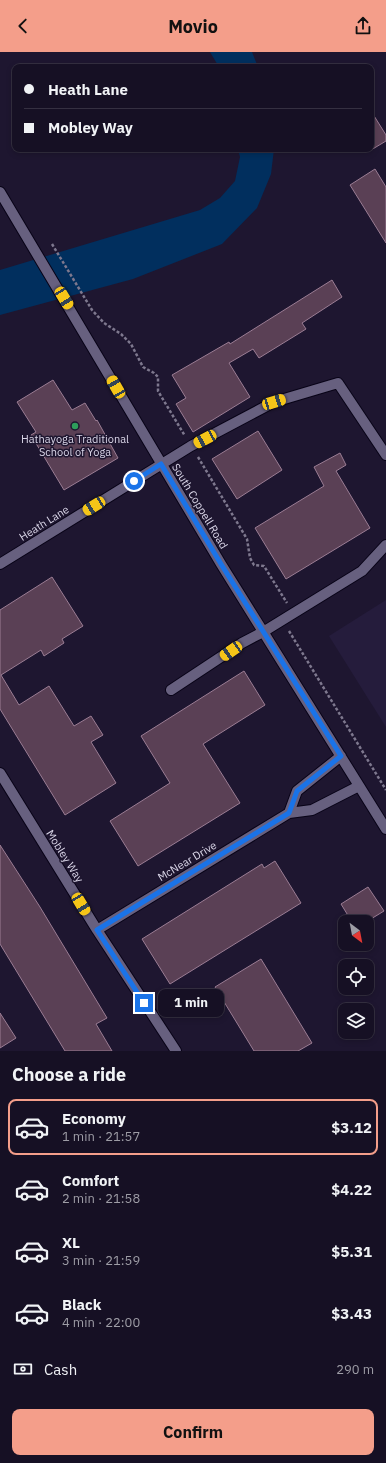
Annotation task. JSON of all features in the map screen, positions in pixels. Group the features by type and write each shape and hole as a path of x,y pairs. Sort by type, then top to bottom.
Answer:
{"street":[{"name":"South Coppell Road","path":"0,192 221,564 386,829"},
{"name":"Heath Lane","path":"0,564 191,446 274,402 338,382 386,454"},
{"path":"172,690 242,643 263,632 362,572 386,545"},
{"path":"289,813 297,791 341,756"},
{"name":"Mobley Way","path":"0,773 97,930 176,1051"},
{"name":"McNear Drive","path":"97,930 289,813 312,810 359,786"}],"path":[{"path":"52,244 92,310 104,323 121,334 131,344 143,367 158,377 158,391 247,539 250,558 254,565 264,566 293,613"},
{"path":"286,628 386,790"}],"shaded area":[{"path":"386,600 386,727 329,636"}],"water":[{"path":"210,52 252,52 257,64 217,64"},
{"path":"239,152 274,152 271,174 257,208 222,244 133,279 0,315 0,270 200,210 220,198 235,181 240,157"}],"building":[{"path":"374,116 386,135 386,141 374,148"},
{"path":"375,169 386,187 386,243 350,185"},
{"path":"332,280 342,297 302,323 306,329 259,358 253,349 229,363 250,397 193,432 176,404 186,398 172,375 229,342 230,344"},
{"path":"53,380 72,410 85,403 96,421 97,420 118,458 64,490 31,435 36,432 17,402"},
{"path":"258,431 282,470 237,499 212,459"},
{"path":"340,453 346,465 336,471 370,528 286,579 255,528 324,486 314,467"},
{"path":"52,577 83,626 62,639 64,643 44,656 41,650 1,675 19,705 49,686 74,726 91,716 103,735 91,742 116,783 65,815 0,709 0,610"},
{"path":"244,671 265,705 203,744 240,803 138,866 110,821 170,783 141,736"},
{"path":"0,845 40,907 107,1018 96,1024 112,1051 65,1051 0,944"},
{"path":"275,861 301,903 170,984 142,939 262,864 264,868"},
{"path":"368,887 384,911 374,917 374,915 348,915 341,904"},
{"path":"261,959 312,1043 298,1051 254,1051 215,987"},
{"path":"0,1013 16,1038 0,1048"}],"place":[{"name":"Hathayoga Traditional School of Yoga","path":"75,426"}],"route":[{"path":"134,481 161,464 221,564 341,756 297,791 289,813 97,930 144,1003"}]}
